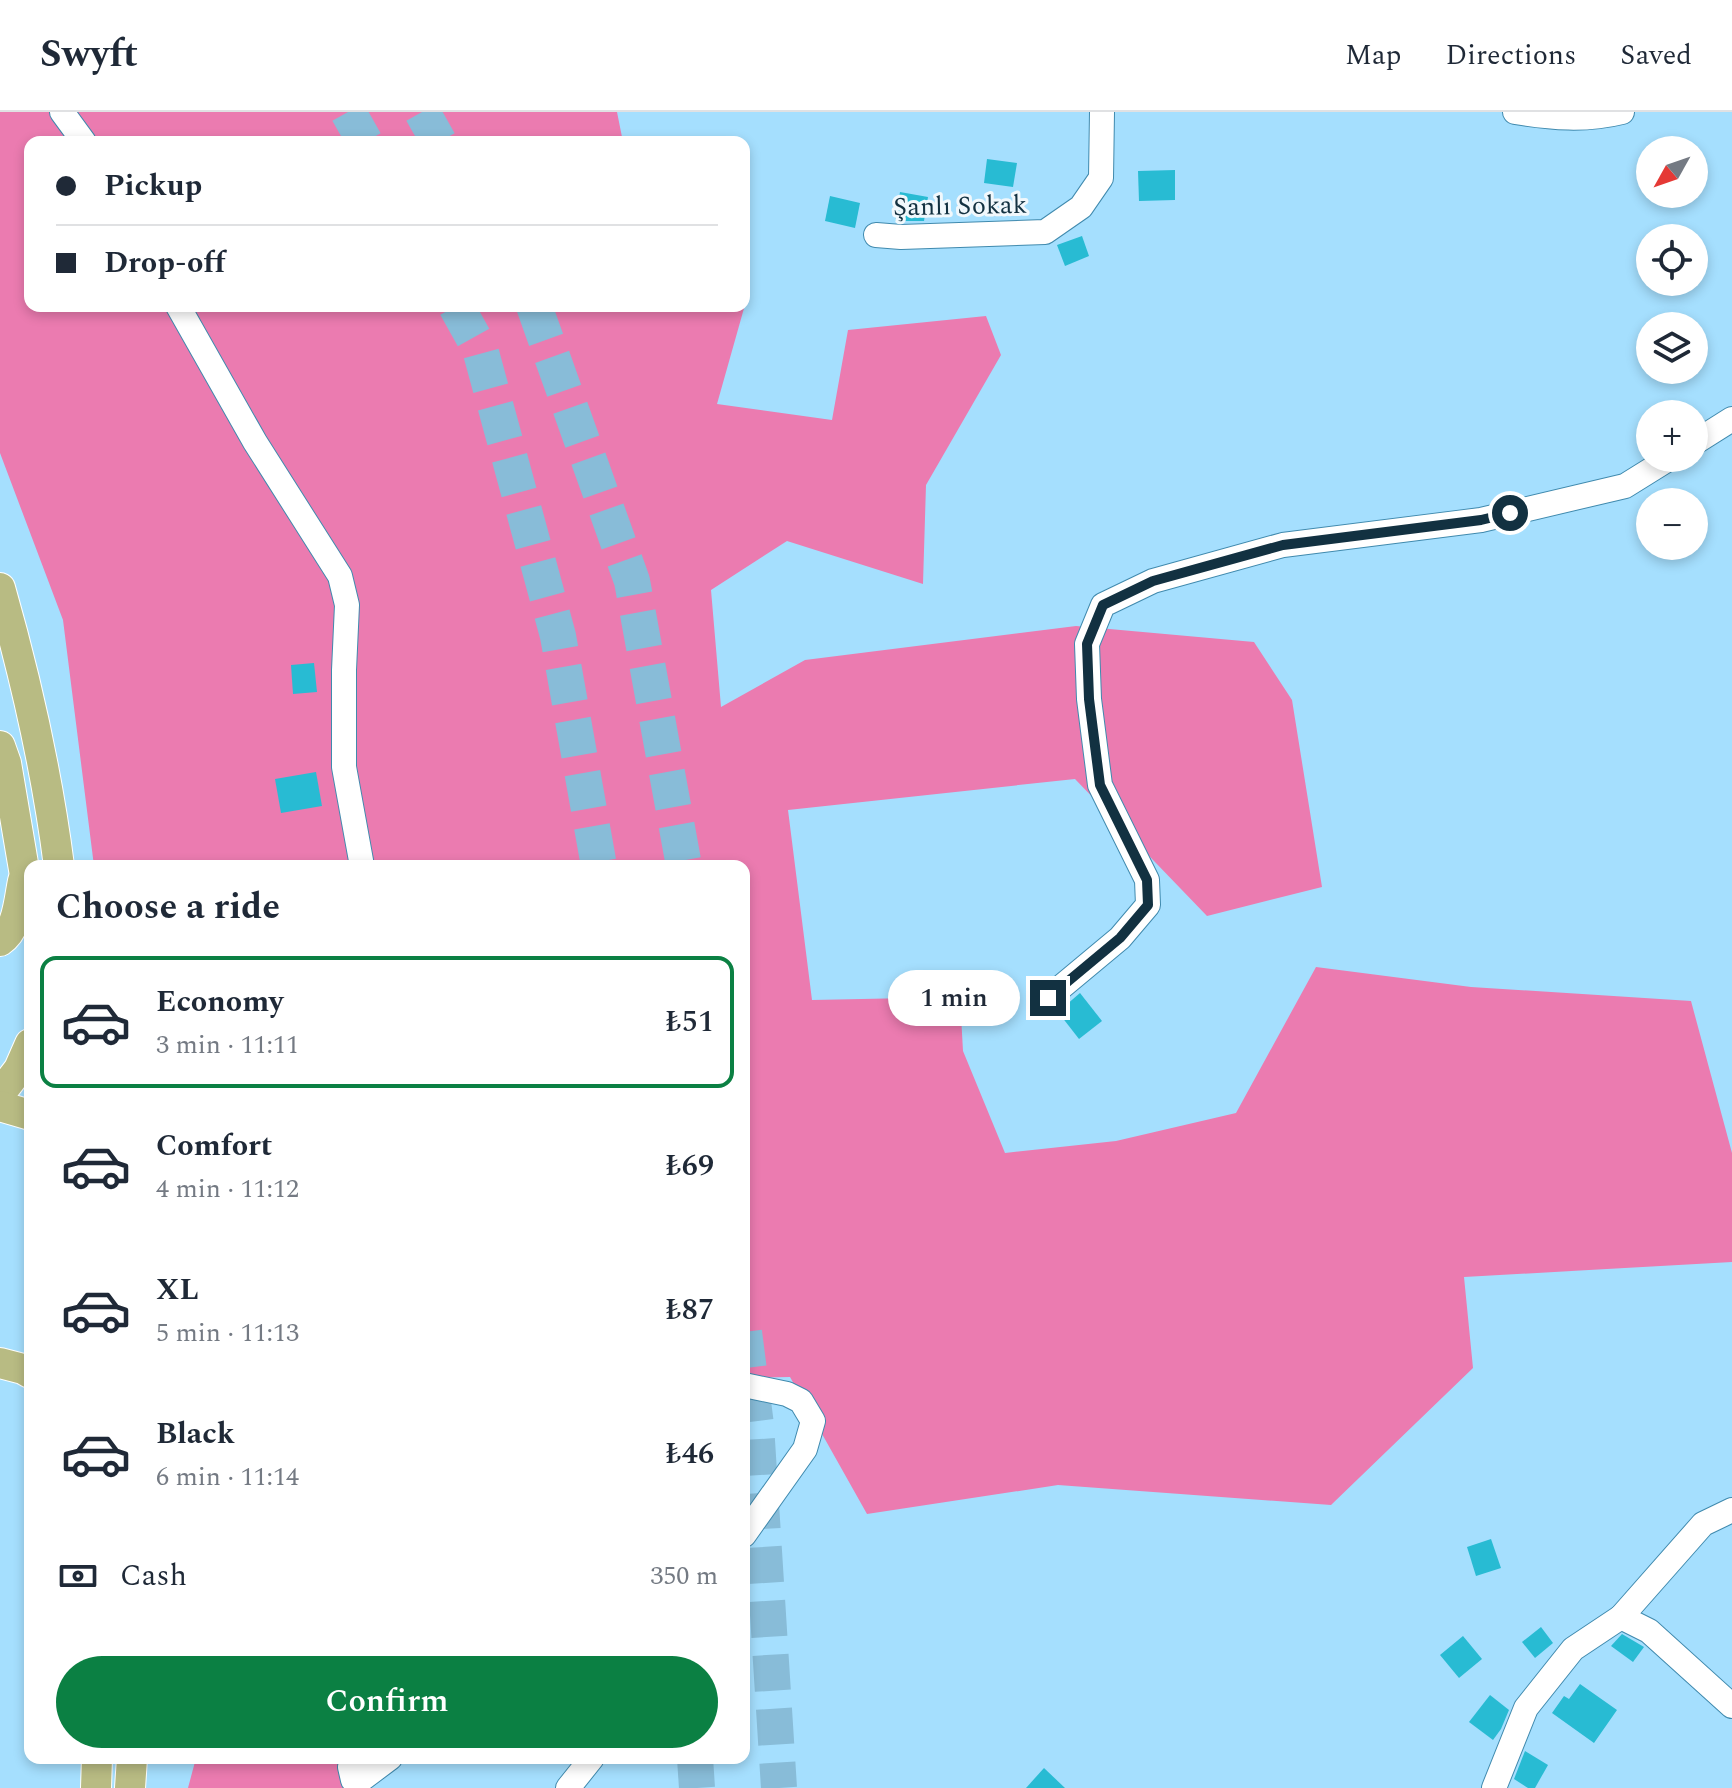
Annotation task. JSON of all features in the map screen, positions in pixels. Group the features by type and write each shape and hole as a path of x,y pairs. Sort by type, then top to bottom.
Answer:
{"main road":[{"path":"0,588 23,672 54,821 58,860"},
{"path":"0,746 6,763 24,871 16,916 5,939 0,941"},
{"path":"0,1094 24,1058"},
{"path":"0,1106 24,1113"},
{"path":"0,1354 24,1349"},
{"path":"0,1363 24,1371"},
{"path":"96,1788 97,1764"},
{"path":"130,1788 132,1764"}],"street":[{"path":"62,112 80,136"},
{"name":"Şanlı Sokak","path":"876,235 901,237 1045,232 1081,207 1101,178 1102,112"},
{"path":"1515,112 1545,117 1599,118 1622,112"},
{"path":"181,312 255,442 340,576 347,605 344,767 361,860"},
{"path":"1708,434 1732,419"},
{"path":"1048,998 1120,938 1148,905 1147,880 1100,785 1089,699 1087,644 1103,605 1153,581 1283,545 1481,520 1625,486 1648,472"},
{"path":"750,1386 787,1394 801,1401 813,1421 805,1449 750,1527"},
{"path":"750,1503 777,1489"},
{"path":"1494,1788 1526,1708 1573,1649 1621,1617 1703,1524 1732,1510"},
{"path":"1621,1617 1649,1631 1732,1706"},
{"path":"351,1764 353,1780 362,1779 382,1764"},
{"path":"568,1788 587,1764"}],"shaded area":[{"path":"0,112 617,112 622,136 24,136 24,312 743,312 717,404 832,420 848,330 986,316 1001,355 926,485 923,584 787,541 711,590 721,707 805,660 1076,626 1254,642 1292,700 1322,887 1207,916 1075,779 788,810 812,1000 960,997 963,1051 1005,1153 1116,1141 1236,1113 1316,967 1471,987 1691,1001 1732,1153 1732,1262 1464,1277 1473,1368 1331,1505 1058,1485 867,1514 790,1377 750,1378 750,860 93,860 63,620 0,453"},
{"path":"194,1764 339,1764 348,1788 188,1788"}],"building":[{"path":"987,159 1017,163 1013,187 984,183"},
{"path":"1175,170 1175,200 1139,201 1138,171"},
{"path":"900,192 928,197 924,221 895,221"},
{"path":"830,196 860,203 855,228 825,221"},
{"path":"1082,236 1089,256 1065,266 1057,245"},
{"path":"314,663 317,692 293,694 291,665"},
{"path":"316,772 322,806 281,813 275,779"},
{"path":"1080,993 1102,1021 1079,1039 1058,1012"},
{"path":"1491,1539 1501,1568 1476,1576 1467,1547"},
{"path":"1541,1627 1553,1643 1535,1658 1522,1642"},
{"path":"1622,1634 1644,1647 1633,1662 1611,1646"},
{"path":"1463,1636 1482,1659 1459,1678 1440,1655"},
{"path":"1580,1684 1617,1710 1594,1743 1552,1713 1564,1696 1569,1699"},
{"path":"1490,1695 1509,1710 1493,1740 1469,1722"},
{"path":"1525,1751 1548,1765 1535,1788 1528,1788 1514,1779"},
{"path":"1044,1768 1065,1788 1026,1788"}],"tunnel":[{"path":"348,112 362,136"},
{"path":"422,112 436,136"},
{"path":"459,312 480,349 558,636 598,860"},
{"path":"536,312 632,581 683,860"},
{"path":"750,1378 756,1425 779,1788"},
{"path":"695,1764 697,1788"}],"route":[{"path":"1048,998 1120,938 1148,905 1147,880 1100,785 1089,699 1087,644 1103,605 1153,581 1283,545 1481,520 1510,513"}]}
